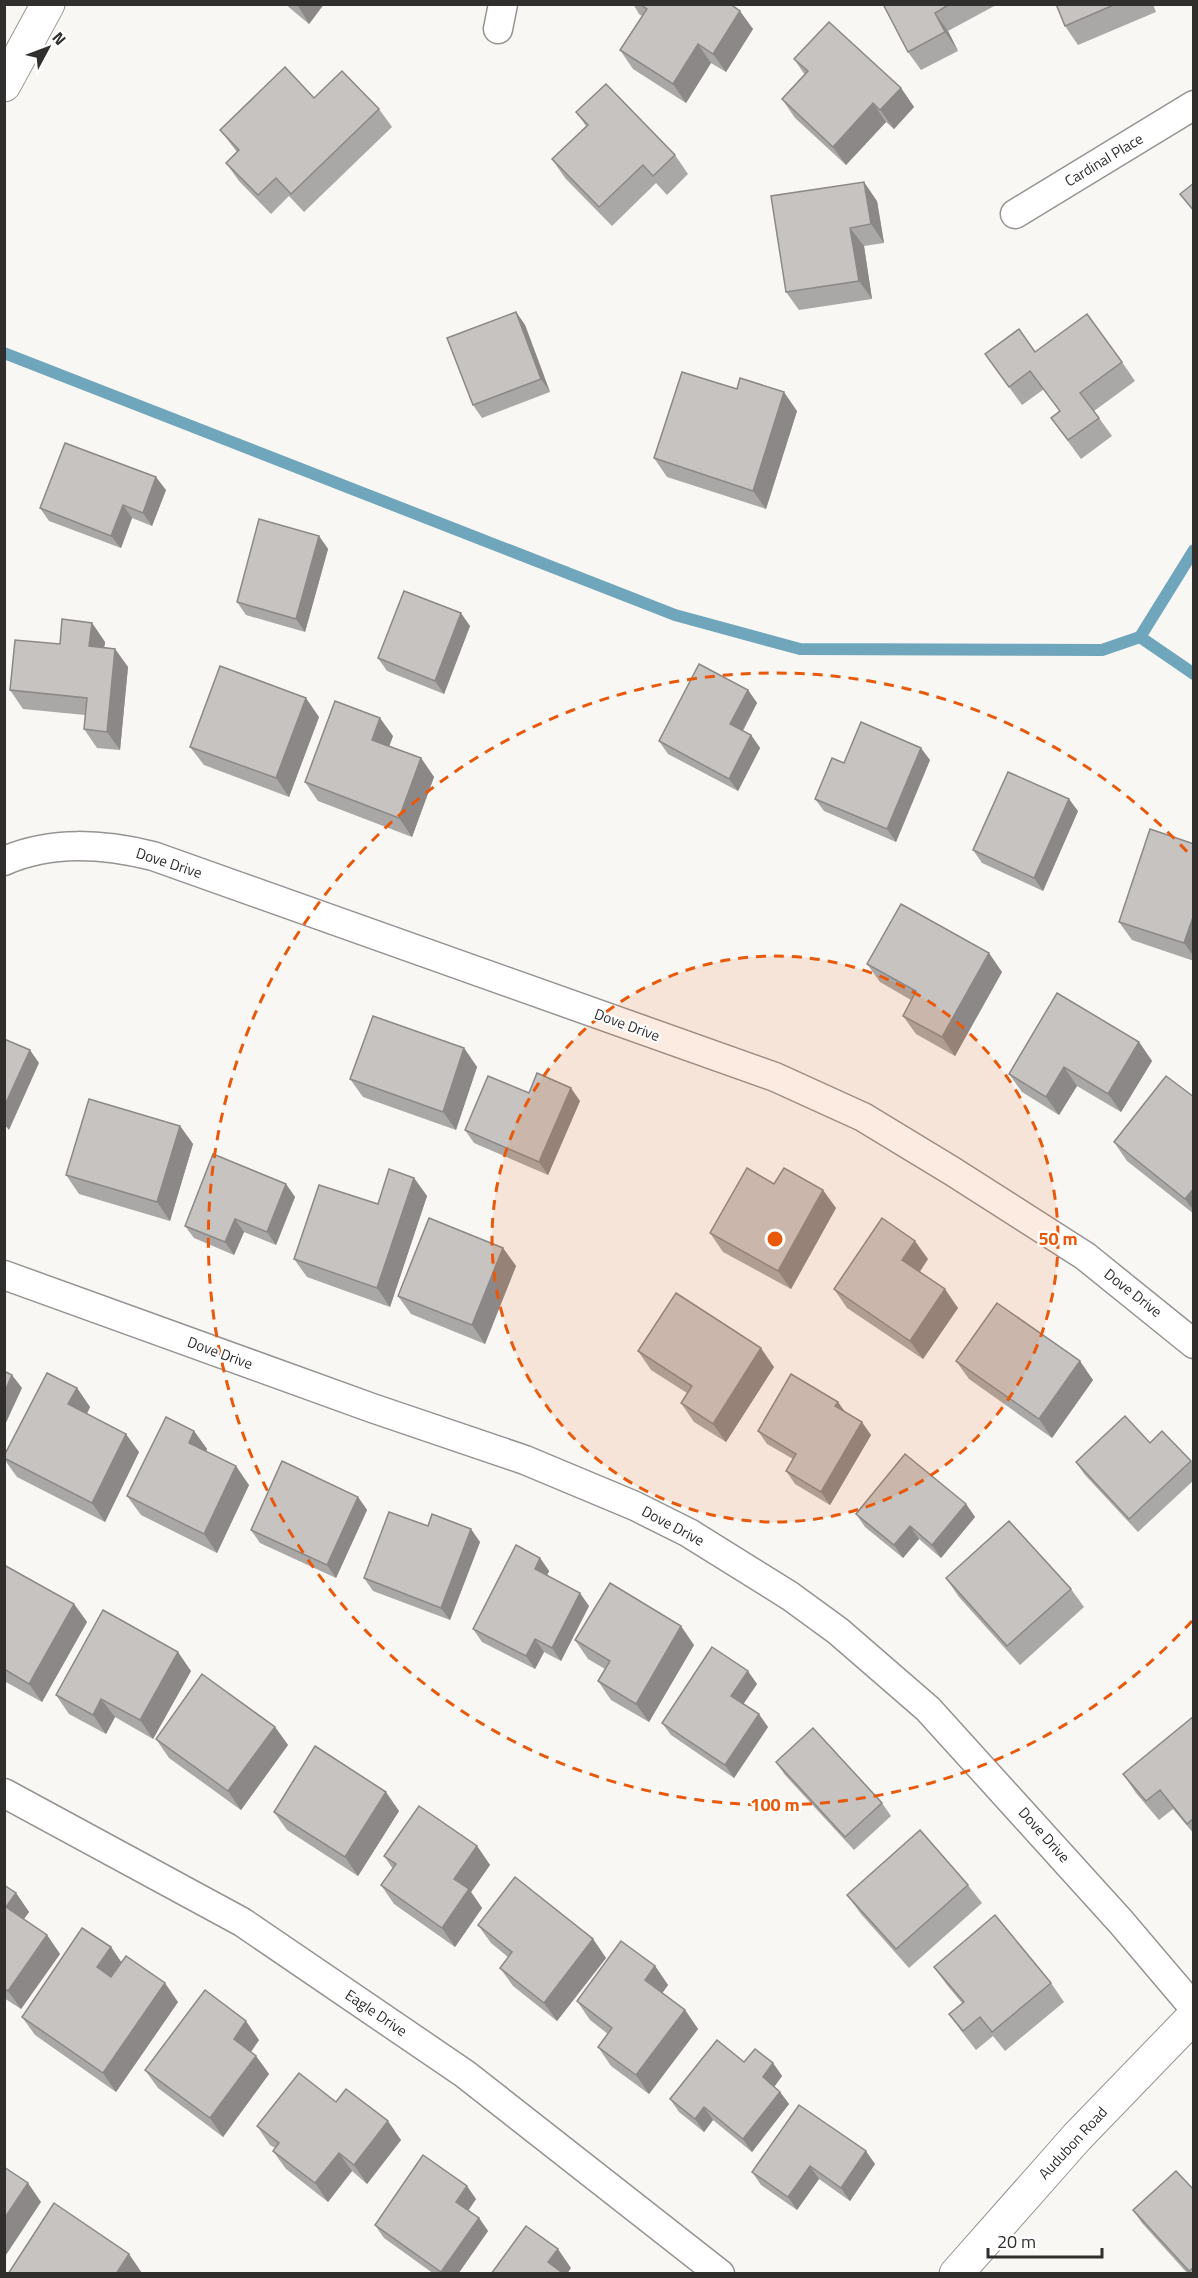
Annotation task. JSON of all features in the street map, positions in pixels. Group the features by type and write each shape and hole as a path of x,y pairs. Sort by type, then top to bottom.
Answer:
{"street":[{"path":"4,86 48,4"},
{"name":"Cardinal Place","path":"1015,214 1194,105"},
{"name":"Dove Drive","path":"4,861 49,848 83,845 118,848 153,856 775,1077 863,1117 952,1170 1085,1256 1194,1344"},
{"name":"Dove Drive","path":"4,1275 372,1408 525,1460 635,1506 689,1533 790,1596 838,1631 928,1709 1121,1922 1194,2008"},
{"name":"Eagle Drive","path":"4,1793 242,1922 465,2074 720,2274"},
{"name":"Audubon Road","path":"956,2274 1077,2137 1194,2016"}],"building":[{"path":"640,4 730,4 740,11 713,54 698,44 673,84 620,50 647,9"},
{"path":"883,4 950,4 935,13 945,32 908,52"},
{"path":"1056,4 1116,4 1065,26"},
{"path":"829,22 901,88 880,110 873,103 833,147 782,99 808,71 794,59"},
{"path":"285,67 314,98 342,71 379,109 291,194 276,178 258,195 226,163 239,150 220,130"},
{"path":"606,84 675,155 653,176 643,165 599,207 552,159 588,125 576,112"},
{"path":"864,182 871,224 850,228 859,281 786,292 771,196"},
{"path":"1194,183 1194,211 1180,194"},
{"path":"516,312 541,379 473,405 447,338"},
{"path":"1087,314 1122,362 1080,393 1099,418 1068,440 1051,418 1060,411 1030,371 1009,387 985,354 1019,329 1035,352"},
{"path":"682,372 737,389 740,378 784,392 753,491 654,458"},
{"path":"65,443 156,477 143,513 123,505 111,536 40,508"},
{"path":"259,519 319,536 296,619 237,602"},
{"path":"404,591 461,613 435,681 378,658"},
{"path":"62,619 92,623 89,646 115,649 107,732 84,729 87,698 10,690 15,640 60,644"},
{"path":"699,664 748,690 730,724 751,735 729,779 659,741"},
{"path":"220,666 306,698 276,778 190,747"},
{"path":"335,701 380,718 372,740 421,758 399,818 305,782"},
{"path":"861,722 921,748 887,829 815,799 832,758 844,763"},
{"path":"1008,772 1069,799 1034,878 973,850"},
{"path":"1150,829 1194,844 1194,914 1184,943 1119,922"},
{"path":"901,904 989,953 942,1037 903,1016 916,991 867,964"},
{"path":"1057,993 1139,1042 1108,1094 1064,1067 1046,1097 1009,1074"},
{"path":"373,1016 464,1048 443,1112 350,1079"},
{"path":"4,1039 30,1050 4,1107"},
{"path":"537,1073 571,1088 539,1162 465,1130 488,1076 529,1093"},
{"path":"1166,1076 1194,1097 1194,1188 1185,1199 1114,1142"},
{"path":"89,1099 180,1126 157,1202 66,1175"},
{"path":"213,1154 286,1184 267,1232 235,1219 225,1242 185,1226"},
{"path":"747,1168 774,1184 784,1168 823,1190 778,1271 710,1233"},
{"path":"389,1169 414,1178 377,1288 294,1259 319,1185 378,1204"},
{"path":"429,1218 503,1248 472,1325 398,1296"},
{"path":"882,1218 915,1241 902,1260 945,1289 910,1341 834,1289"},
{"path":"676,1293 761,1348 713,1424 681,1403 692,1386 638,1351"},
{"path":"997,1303 1080,1361 1039,1419 956,1361"},
{"path":"4,1371 12,1375 4,1393"},
{"path":"47,1373 77,1388 68,1404 126,1434 92,1503 4,1458"},
{"path":"791,1374 838,1402 835,1406 862,1422 821,1492 786,1471 796,1454 758,1431"},
{"path":"1125,1416 1150,1443 1162,1431 1191,1461 1129,1519 1076,1462"},
{"path":"166,1417 194,1431 189,1443 236,1466 204,1534 127,1496"},
{"path":"905,1454 966,1504 932,1545 910,1526 894,1545 856,1514"},
{"path":"282,1461 358,1497 327,1565 251,1530"},
{"path":"389,1512 428,1526 432,1514 471,1529 441,1608 364,1578"},
{"path":"1009,1521 1071,1589 1007,1646 946,1578"},
{"path":"516,1545 540,1558 535,1569 580,1593 552,1648 535,1639 526,1656 473,1629"},
{"path":"4,1565 74,1604 29,1684 4,1669"},
{"path":"610,1583 681,1626 636,1704 598,1681 610,1661 575,1640"},
{"path":"103,1610 178,1652 140,1720 101,1699 93,1715 56,1695"},
{"path":"712,1647 748,1671 731,1696 759,1714 725,1765 662,1723"},
{"path":"202,1674 275,1727 228,1791 156,1739"},
{"path":"1194,1716 1194,1818 1187,1824 1160,1790 1146,1801 1123,1774"},
{"path":"813,1728 882,1803 845,1837 776,1762"},
{"path":"315,1746 386,1792 345,1857 274,1812"},
{"path":"419,1806 477,1846 454,1879 469,1889 442,1928 381,1885 396,1864 384,1856"},
{"path":"920,1830 968,1885 896,1949 847,1895"},
{"path":"515,1877 593,1939 544,2003 500,1968 512,1952 478,1925"},
{"path":"4,1885 16,1893 6,1907 47,1935 8,1991 4,1988"},
{"path":"995,1915 1051,1983 992,2032 980,2017 963,2031 949,2014 964,2002 934,1967"},
{"path":"82,1928 111,1947 97,1967 111,1977 126,1956 165,1983 103,2073 22,2017"},
{"path":"621,1941 655,1966 645,1980 685,2010 636,2075 598,2047 612,2028 577,2001"},
{"path":"205,1990 246,2021 234,2039 256,2056 210,2118 145,2070"},
{"path":"717,2040 744,2062 755,2049 773,2063 763,2077 780,2092 743,2139 704,2107 695,2119 670,2099"},
{"path":"299,2073 336,2102 346,2089 388,2121 354,2165 339,2153 315,2183 273,2151 279,2143 257,2126"},
{"path":"799,2105 866,2151 841,2188 810,2166 788,2197 752,2172"},
{"path":"423,2155 467,2186 456,2202 479,2218 441,2272 375,2225"},
{"path":"4,2167 28,2183 4,2219"},
{"path":"1176,2171 1194,2190 1194,2267 1189,2271 1133,2210"},
{"path":"54,2203 129,2254 116,2274 8,2274"},
{"path":"526,2226 558,2249 548,2262 564,2274 491,2274"}],"waterway":[{"path":"4,353 675,615 800,649 1102,650 1140,637 1194,550"},
{"path":"1140,637 1194,674"}]}
